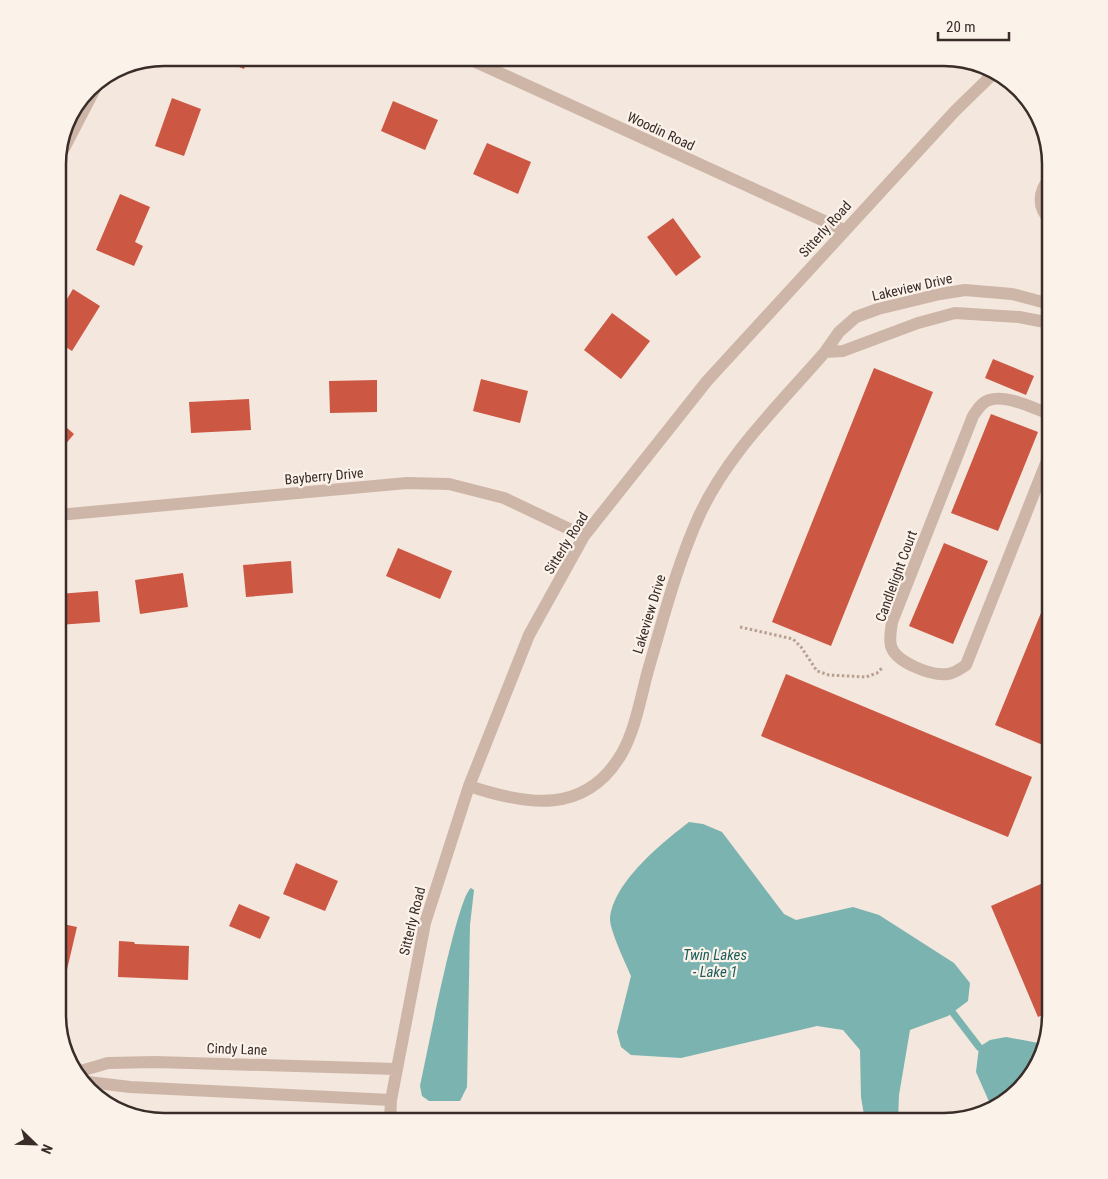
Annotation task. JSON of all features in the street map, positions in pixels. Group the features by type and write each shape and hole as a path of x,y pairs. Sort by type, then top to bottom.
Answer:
{"street":[{"name":"Woodin Road","path":"485,66 844,230"},
{"name":"Sitterly Road","path":"390,1113 391,1100 425,923 469,786 530,635 584,536 707,381 844,230 955,111 989,78"},
{"path":"72,133 87,103"},
{"path":"1042,192 1040,198 1042,211"},
{"name":"Lakeview Drive","path":"469,786 504,798 547,803 588,790 608,774 623,752 634,721 671,588 699,516 724,471 825,352 839,332 856,318 878,309 965,290 1012,294 1042,302"},
{"path":"825,352 843,351 918,323 955,313 1019,317 1042,321"},
{"name":"Candlelight Court","path":"896,654 891,647 892,622 973,416 981,405 989,400 1000,399 1042,412"},
{"path":"896,654 908,663 934,673 947,674 966,665 1042,473"},
{"name":"Bayberry Drive","path":"66,514 407,483 449,484 504,498 584,536"},
{"name":"Cindy Lane","path":"84,1070 108,1064 155,1062 397,1069"},
{"path":"93,1083 130,1087 391,1100"}],"path":[{"path":"740,627 793,639 801,647 816,671 829,675 866,677 877,673 896,654"}],"water":[{"name":"Twin Lakes - Lake 1","path":"689,822 703,824 722,832 784,914 796,920 853,907 879,915 954,963 970,983 968,1001 948,1016 910,1030 899,1095 898,1113 864,1113 861,1097 860,1050 843,1030 817,1026 681,1058 631,1055 621,1047 617,1032 631,976 615,939 611,924 610,919 613,905 629,877 666,840"},
{"path":"471,888 474,890 470,925 467,1087 460,1101 429,1101 422,1096 420,1086 450,947 465,898"},
{"path":"1006,1037 1038,1043 1032,1058 1022,1075 1009,1089 989,1102 976,1072 979,1047 990,1040"}],"building":[{"path":"172,98 201,109 184,156 155,146"},
{"path":"393,101 438,120 425,150 381,131"},
{"path":"487,143 531,162 518,194 473,174"},
{"path":"120,194 150,207 135,242 143,246 134,266 96,250"},
{"path":"673,218 701,257 676,276 647,237"},
{"path":"73,289 100,306 72,351 66,347 66,301"},
{"path":"612,313 650,341 621,379 584,350"},
{"path":"993,359 1034,376 1026,395 985,378"},
{"path":"874,368 933,392 831,646 772,622"},
{"path":"481,379 528,391 520,423 473,411"},
{"path":"377,380 377,412 330,413 329,381"},
{"path":"249,399 251,430 191,433 189,402"},
{"path":"991,414 1038,432 998,531 951,513"},
{"path":"66,427 74,434 66,444"},
{"path":"944,543 988,561 953,644 909,626"},
{"path":"398,548 452,571 440,599 386,576"},
{"path":"291,561 293,593 246,597 243,565"},
{"path":"183,573 188,607 140,614 135,580"},
{"path":"98,591 100,622 66,624 66,593"},
{"path":"1042,610 1042,745 995,725"},
{"path":"786,674 1032,777 1008,837 761,736"},
{"path":"296,863 338,881 325,911 283,894"},
{"path":"1042,884 1042,1015 1038,1017 991,906"},
{"path":"239,904 270,917 260,939 229,926"},
{"path":"66,925 77,927 66,974"},
{"path":"119,941 134,942 135,944 189,946 188,980 118,977"}],"waterway":[{"path":"953,1013 979,1047"}]}
